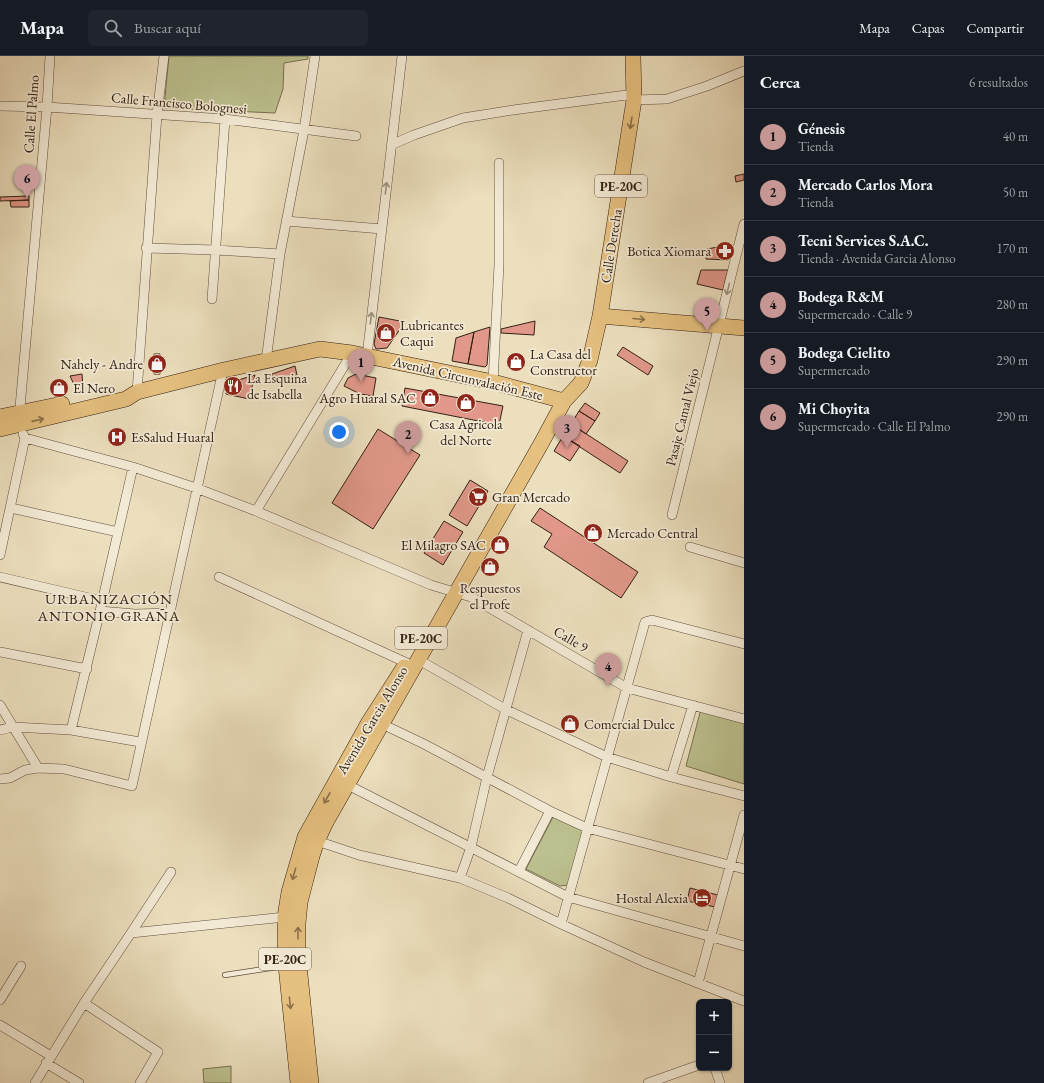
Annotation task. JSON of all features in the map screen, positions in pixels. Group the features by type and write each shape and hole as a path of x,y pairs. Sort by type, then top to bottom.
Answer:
{"main road":[{"name":"Calle Derecha","path":"600,316 634,97 633,56"},
{"path":"600,316 744,328"},
{"name":"Avenida Garcia Alonso","path":"311,839 376,723 453,591 520,467 542,442 564,401 581,383 590,360 600,316"},
{"name":"Avenida Circunvalación Este","path":"0,429 126,399 137,392 223,370 266,362 320,349 352,353 493,382 564,401"},
{"name":"Avenida Circunvalación Este","path":"0,417 21,425"},
{"name":"PE-20C","path":"298,1083 286,966 285,917 289,892 311,839"},
{"name":"PE-20C","path":"311,839 300,902 298,923 298,955 311,1083"}],"street":[{"name":"Calle El Palmo","path":"0,555 11,508 21,425 50,56"},
{"path":"137,392 146,248 157,115 164,56"},
{"path":"266,362 280,254 304,130 315,56"},
{"path":"367,356 402,56"},
{"path":"392,145 414,135 463,118 513,110 634,97 667,99 707,86 744,71"},
{"name":"Calle Francisco Bolognesi","path":"0,106 47,107 225,119 356,136"},
{"path":"212,299 225,119"},
{"path":"493,382 499,265 499,163"},
{"path":"286,221 382,229"},
{"name":"Pasaje Camal Viejo","path":"672,515 744,224"},
{"path":"146,248 280,254"},
{"path":"256,511 352,353"},
{"path":"0,779 10,778 25,770 38,768 64,769 132,786 140,742 223,370"},
{"name":"Calle 9","path":"21,425 132,467 196,488 256,511 431,585 471,597 627,688 744,719"},
{"path":"71,730 87,669 132,467"},
{"path":"11,508 118,532"},
{"path":"690,547 744,562"},
{"path":"0,577 102,601"},
{"path":"219,577 413,661 505,709 607,757 744,796"},
{"path":"100,611 135,614 170,613"},
{"path":"561,924 645,622 652,620 744,644"},
{"path":"460,878 471,847 487,777 528,630"},
{"path":"0,652 87,669"},
{"path":"0,705 38,768"},
{"path":"671,776 693,705"},
{"path":"376,723 424,744 550,811 587,828 744,869"},
{"path":"0,730 13,727 71,730 140,742"},
{"path":"343,782 568,897 744,946"},
{"path":"519,871 550,811"},
{"path":"698,983 744,815"},
{"path":"311,839 359,855 460,878 508,898 644,962 744,1001"},
{"path":"35,1083 84,1003 171,872"},
{"path":"131,933 285,917"},
{"path":"0,1000 21,966"},
{"path":"84,1003 158,1052 140,1083"},
{"path":"0,1025 49,1059 79,1083"},
{"path":"648,1083 661,1081 696,1066"},
{"path":"716,1071 720,1083"}],"lane":[{"path":"225,975 286,966"}],"green space":[{"path":"169,56 308,56 308,59 284,63 283,89 275,113 164,108"},
{"path":"701,709 744,721 744,784 686,766"},
{"path":"553,817 583,829 568,885 560,886 526,869"},
{"path":"231,1066 231,1083 204,1083 203,1069"}],"building":[{"path":"744,174 744,180 736,182 735,176"},
{"path":"29,196 29,200 0,201 0,197"},
{"path":"29,200 29,207 11,207 10,201"},
{"path":"729,245 728,260 706,259 707,249"},
{"path":"701,270 728,270 723,290 697,284"},
{"name":"Lubricantes Caqui","path":"379,317 405,322 387,348 376,349 374,344"},
{"path":"535,321 534,335 501,333 501,329"},
{"path":"490,327 487,365 485,367 468,364 474,332"},
{"path":"474,332 468,364 452,361 456,338"},
{"path":"623,347 653,366 648,375 617,355"},
{"name":"Nahely - Andre","path":"154,354 160,354 160,374 154,374"},
{"name":"La Casa del Constructor","path":"515,354 521,355 518,370 512,369"},
{"path":"295,366 297,375 275,383 272,374"},
{"path":"82,374 83,388 76,389 70,376"},
{"path":"356,374 376,378 373,396 360,394 344,386 348,378"},
{"path":"255,375 249,399 226,394 228,386 235,381"},
{"name":"El Nero","path":"60,379 65,394 57,397 52,382"},
{"path":"405,388 503,406 499,425 402,406"},
{"path":"585,403 600,413 595,421 579,411"},
{"path":"579,411 595,421 586,434 571,424"},
{"path":"571,424 628,461 620,473 563,436"},
{"path":"378,429 420,455 373,529 332,503"},
{"path":"563,436 580,446 570,461 554,451"},
{"path":"470,480 488,491 467,526 449,515"},
{"path":"540,508 638,572 621,598 544,547 552,534 531,521"},
{"path":"444,521 463,532 443,565 424,553"},
{"name":"Hostal Alexia","path":"690,888 718,895 715,907 687,901"}],"place":[{"name":"Mi Choyita","path":"27,198"},
{"name":"Botica Xiomara","path":"725,251"},
{"name":"Bodega Cielito","path":"707,331"},
{"name":"Lubricantes Caqui","path":"386,333"},
{"name":"La Casa del Constructor","path":"516,362"},
{"name":"Nahely - Andre","path":"157,364"},
{"name":"Génesis","path":"361,382"},
{"name":"La Esquina de Isabella","path":"233,386"},
{"name":"El Nero","path":"59,388"},
{"name":"Agro Huaral SAC","path":"430,398"},
{"name":"Casa Agricola del Norte","path":"466,403"},
{"name":"EsSalud Huaral","path":"117,437"},
{"name":"Tecni Services S.A.C.","path":"567,448"},
{"name":"Mercado Carlos Mora","path":"408,454"},
{"name":"Gran Mercado","path":"478,497"},
{"name":"Mercado Central","path":"593,533"},
{"name":"El Milagro SAC","path":"500,545"},
{"name":"Respuestos el Profe","path":"490,567"},
{"name":"Bodega R&M","path":"608,686"},
{"name":"Comercial Dulce","path":"570,724"},
{"name":"Hostal Alexia","path":"702,898"}],"district":[{"name":"URBANIZACIÓN ANTONIO GRAÑA","path":"109,608"}]}
